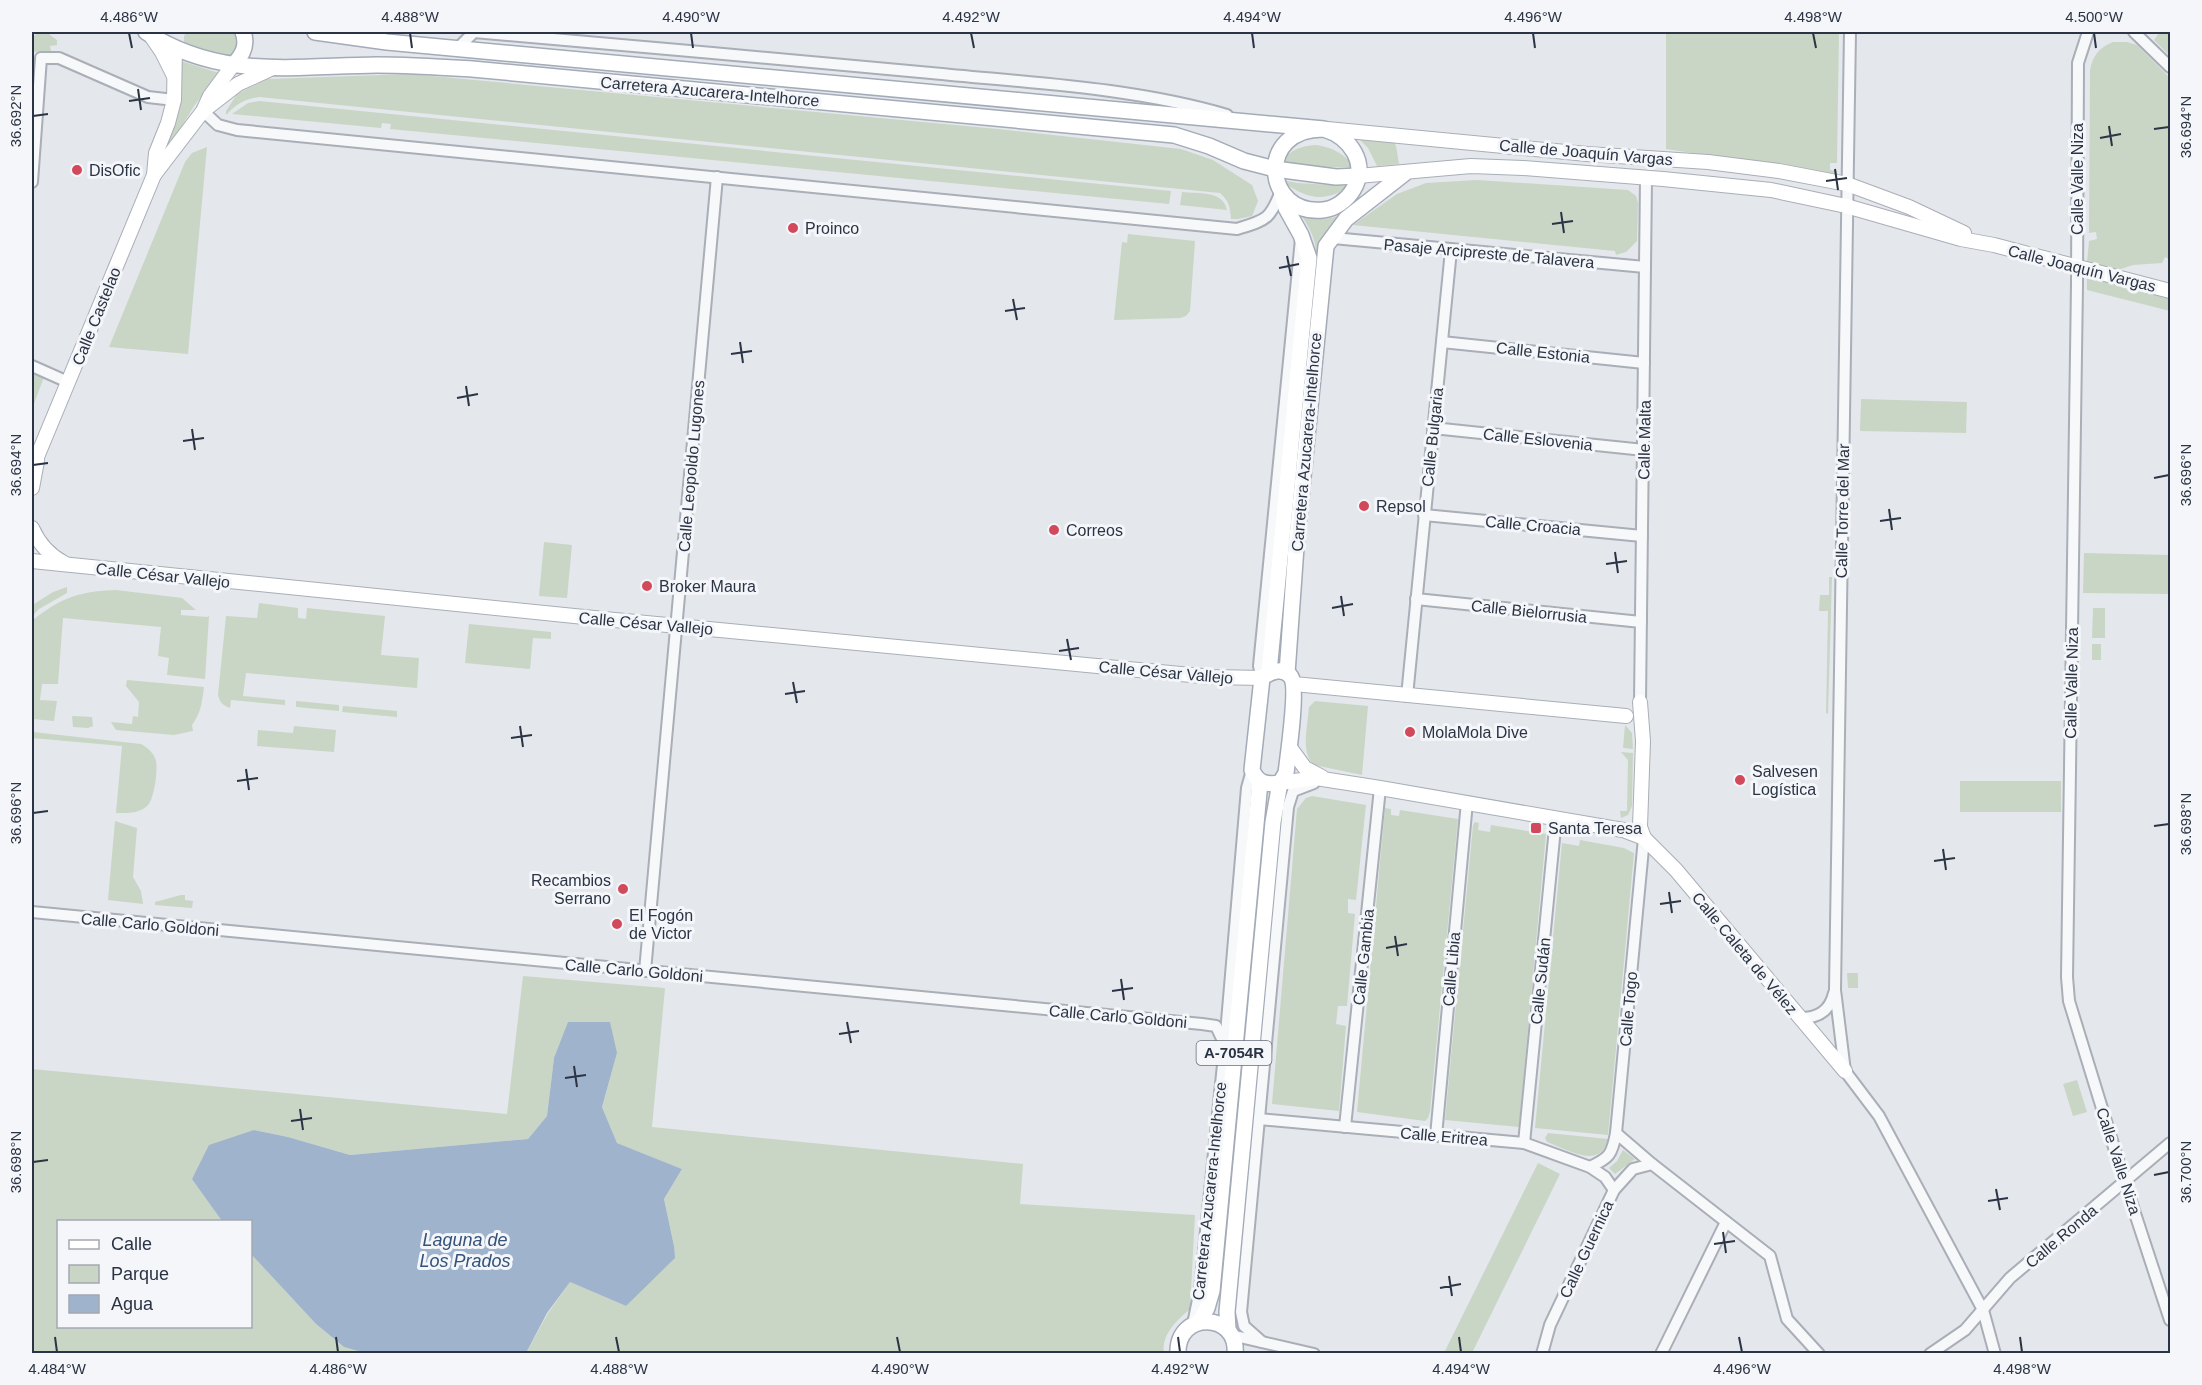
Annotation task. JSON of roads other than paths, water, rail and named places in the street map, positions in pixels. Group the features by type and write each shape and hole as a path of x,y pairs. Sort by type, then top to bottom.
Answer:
{"main road":[{"name":"Carretera Azucarera-Intelhorce","path":"147,32 176,48 214,62 232,65 273,68 386,65 472,69 1174,135 1209,146 1244,161 1275,169 1336,177 1358,176"},
{"path":"176,48 178,32"},
{"path":"232,65 244,51 246,38 243,32"},
{"name":"Carretera Azucarera-Intelhorce","path":"315,32 387,42 1324,129 1341,137 1354,151 1358,163 1358,176 1350,195 1346,219"},
{"path":"1275,169 1278,155 1285,142 1296,134 1310,129 1324,129"},
{"name":"Carretera Azucarera-Intelhorce","path":"1266,675 1309,258 1301,235 1286,208 1275,169"},
{"name":"Carretera Azucarera-Intelhorce","path":"1290,678 1288,641 1326,246 1346,219 1405,173"},
{"path":"1281,191 1296,205 1315,211 1328,210 1340,204 1350,195"},
{"path":"1266,675 1290,678"},
{"name":"A-7054R","path":"1256,776 1266,675"},
{"name":"A-7054R","path":"1280,783 1286,773 1289,746 1290,678"},
{"path":"1256,776 1269,785 1280,783"},
{"name":"Carretera Azucarera-Intelhorce","path":"1197,1323 1207,1308 1212,1291 1256,776"},
{"name":"Carretera Azucarera-Intelhorce","path":"1229,1332 1228,1302 1273,822 1280,783"},
{"path":"1197,1323 1215,1322 1229,1332"},
{"name":"A-7054R","path":"1178,1353 1180,1338 1197,1323"},
{"name":"A-7054R","path":"1229,1332 1234,1342 1235,1353"}],"street":[{"path":"147,32 162,52 174,77"},
{"name":"Calle Torre del Mar","path":"1845,1071 1835,990 1850,32"},
{"name":"Calle Valle Niza","path":"2088,32 2078,63 2067,977 2069,1001 2170,1320"},
{"path":"2134,32 2170,67"},
{"name":"Calle Castelao","path":"154,175 156,153 174,100 176,48"},
{"path":"32,182 41,58 58,58 148,97 174,100"},
{"name":"Calle Castelao","path":"32,488 35,463 154,175 203,111 210,96 232,65"},
{"path":"273,68 238,84 203,111 218,125 237,130 1237,229 1273,213 1281,191"},
{"name":"Calle de Joaquín Vargas","path":"1324,129 1587,154 1708,162 1847,184"},
{"name":"Calle de Joaquín Vargas","path":"1358,176 1481,167 1523,168 1646,179 1663,178 1771,190 1846,206"},
{"name":"Calle Leopoldo Lugones","path":"645,971 717,177"},
{"name":"Calle Malta","path":"1644,838 1640,827 1642,741 1640,702 1646,179"},
{"name":"Calle Joaquín Vargas","path":"1847,184 1909,207 1994,245"},
{"name":"Calle Joaquín Vargas","path":"1846,206 1961,239 1994,245 2170,291"},
{"name":"Pasaje Arcipreste de Talavera","path":"1333,238 1645,267"},
{"name":"Calle Bulgaria","path":"1407,696 1451,250"},
{"name":"Calle Estonia","path":"1442,342 1644,363"},
{"path":"32,366 68,382"},
{"name":"Calle Eslovenia","path":"1433,428 1644,450"},
{"name":"Calle Croacia","path":"1424,515 1642,536"},
{"path":"32,528 43,548 55,558 69,565"},
{"name":"Calle César Vallejo","path":"32,561 1223,678 1266,675"},
{"name":"Calle Bielorrusia","path":"1416,599 1641,622"},
{"path":"1290,678 1407,696 1626,716 1636,725 1642,741"},
{"path":"1626,716 1634,711 1640,702"},
{"name":"Calle Caleta de Vélez","path":"1289,746 1305,768 1326,780"},
{"name":"Carretera Azucarera-Intelhorce","path":"1197,1323 1225,1045 1246,798 1256,776"},
{"name":"Calle Caleta de Vélez","path":"1280,783 1302,779 1326,780 1380,788 1623,830 1644,838 1676,870 1845,1071 1879,1116 1983,1310 1995,1353"},
{"name":"Carretera Azucarera-Intelhorce","path":"1262,1342 1244,1326 1241,1312 1288,807 1293,791 1326,780"},
{"name":"Calle Gambia","path":"1346,1127 1380,788"},
{"name":"Calle Libia","path":"1436,1136 1467,802"},
{"name":"Carretera Azucarera-Intelhorce","path":"1276,806 1282,823 1281,834 1285,846"},
{"name":"Calle Sudán","path":"1524,1143 1556,818"},
{"name":"Calle Togo","path":"1590,1167 1606,1159 1613,1149 1616,1133 1644,838"},
{"name":"Calle Carlo Goldoni","path":"32,912 1202,1024 1216,1026 1225,1045"},
{"path":"1800,1018 1810,1018 1826,1011 1832,1004 1835,990"},
{"name":"Calle Eritrea","path":"1259,1119 1524,1143 1590,1167 1605,1177 1614,1191"},
{"path":"1616,1133 1770,1256 1787,1319 1819,1353"},
{"name":"Calle Ronda","path":"1930,1353 1965,1330 2010,1278 2170,1143"},
{"name":"Calle Guernica","path":"1542,1353 1550,1325 1614,1191 1633,1169 1652,1164"},
{"path":"1661,1353 1726,1222"},
{"name":"Carretera Azucarera-Intelhorce","path":"1229,1332 1235,1319 1238,1302 1243,1294"},
{"path":"1229,1332 1314,1353"}],"water":[{"name":"Laguna de Los Prados","path":"568,1022 610,1022 617,1053 602,1107 617,1143 682,1169 664,1199 675,1258 626,1306 570,1282 547,1313 526,1353 369,1354 344,1347 316,1324 252,1255 252,1220 221,1220 192,1179 209,1145 254,1130 350,1155 528,1139 547,1116 554,1058"}],"place":[{"name":"DisOfic","path":"77,170"},
{"name":"Proinco","path":"793,228"},
{"name":"Repsol","path":"1364,506"},
{"name":"Correos","path":"1054,530"},
{"name":"Broker Maura","path":"647,586"},
{"name":"MolaMola Dive","path":"1410,732"},
{"name":"Salvesen Logística","path":"1740,780"},
{"name":"Santa Teresa","path":"1536,828"},
{"name":"Recambios Serrano","path":"623,889"},
{"name":"El Fogón de Victor","path":"617,924"}]}
